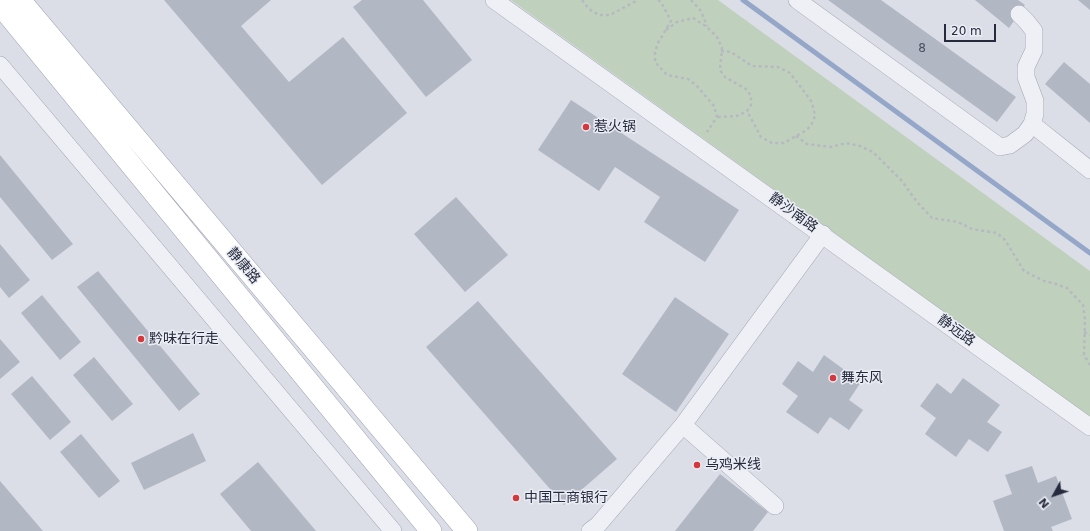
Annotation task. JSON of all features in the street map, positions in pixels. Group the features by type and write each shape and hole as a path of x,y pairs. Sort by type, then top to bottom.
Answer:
{"main road":[{"name":"静康路","path":"20,0 467,531"},
{"name":"静康路","path":"0,6 431,531"}],"street":[{"name":"静沙南路","path":"494,0 823,234 684,425 598,525 590,531"},
{"path":"797,0 1000,147 1010,145 1025,134 1032,124 1035,114 1035,101 1026,77 1026,68 1034,50 1034,31 1028,22 1019,14"},
{"path":"0,65 393,531"},
{"path":"1032,124 1090,170"},
{"name":"静远路","path":"823,234 1090,427"},
{"path":"684,425 775,506"}],"path":[{"path":"582,0 589,9 599,15 610,15 638,0"},
{"path":"658,0 662,2 671,21 665,30 655,52 655,62 667,75 688,79 697,86 714,106 717,117 698,146"},
{"path":"691,0 701,11 707,26"},
{"path":"665,30 677,22 693,18 707,26 717,37 721,51 720,70 725,77 746,88 751,96 751,106 747,111 737,116 717,117"},
{"path":"721,51 731,52 752,66 778,67 790,73 804,88 812,102 815,116 811,126 796,136 784,143 772,143 761,137 747,111"},
{"path":"796,136 806,144 830,147 846,143 860,146 873,152 902,181 917,202 932,218 958,222 972,229 996,233 1005,240 1024,271 1044,281 1066,288 1083,305 1084,355 1090,365"},
{"path":"1084,332 1090,335"}],"green space":[{"path":"511,0 718,0 1090,271 1090,417"}],"building":[{"path":"164,0 271,0 241,26 289,82 343,37 407,113 322,185"},
{"path":"362,0 423,0 472,60 426,97 353,7"},
{"path":"828,0 881,0 1016,97 997,122"},
{"path":"975,0 1018,0 1025,5 1009,28"},
{"path":"1078,0 1090,0 1090,10"},
{"path":"1064,62 1090,84 1090,123 1045,84"},
{"path":"571,100 739,210 705,262 644,222 660,197 615,167 599,191 538,150"},
{"path":"0,155 73,244 52,260 0,197"},
{"path":"456,197 508,255 465,292 414,234"},
{"path":"0,244 30,280 9,298 0,287"},
{"path":"98,271 200,394 179,411 77,287"},
{"path":"42,295 81,342 60,360 21,313"},
{"path":"675,297 729,334 676,412 622,374"},
{"path":"478,301 617,459 564,505 426,347"},
{"path":"0,339 20,362 0,379"},
{"path":"824,355 861,382 849,400 863,410 849,430 830,417 818,434 786,412 798,396 782,384 798,361 813,372"},
{"path":"94,357 133,404 112,421 73,375"},
{"path":"32,376 71,422 50,440 11,394"},
{"path":"963,378 1000,405 987,422 1002,432 988,452 969,439 956,457 925,434 936,418 920,406 937,383 951,394"},
{"path":"193,433 206,461 144,490 131,463"},
{"path":"81,434 120,481 99,498 60,452"},
{"path":"258,462 316,531 251,531 220,494"},
{"path":"1032,466 1038,483 1056,476 1072,519 1051,527 1053,531 1004,531 993,501 1012,494 1005,475"},
{"path":"720,474 768,512 753,531 675,531"},
{"path":"0,481 43,531 0,531"}],"waterway":[{"path":"743,0 1090,253"}],"place":[{"name":"惹火锅","path":"586,127"},
{"name":"黔味在行走","path":"141,339"},
{"name":"舞东风","path":"833,378"},
{"name":"乌鸡米线","path":"697,465"},
{"name":"中国工商银行","path":"516,498"}]}
